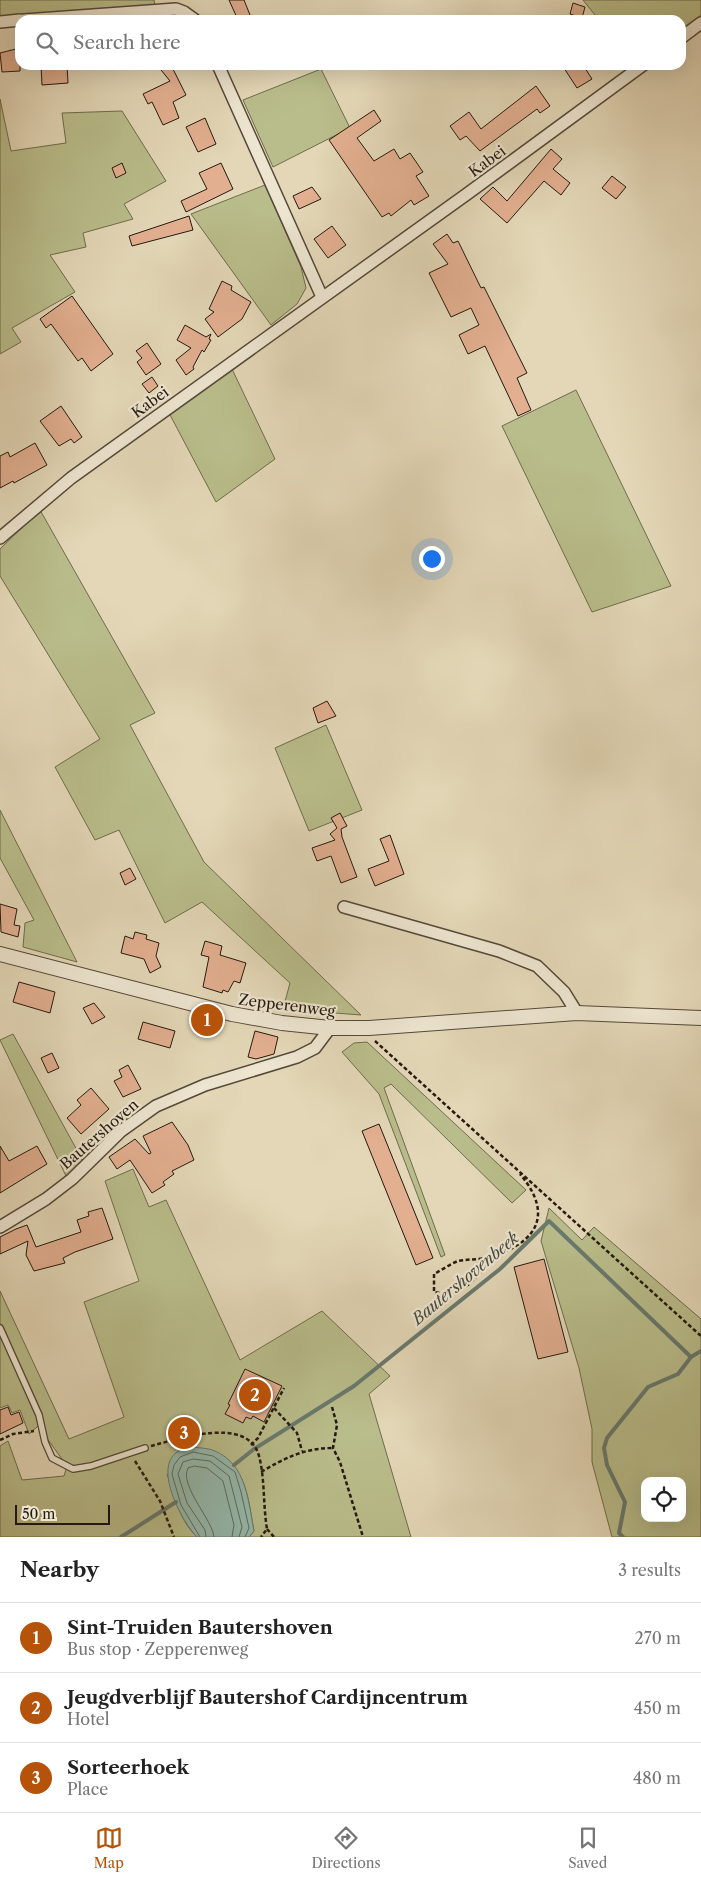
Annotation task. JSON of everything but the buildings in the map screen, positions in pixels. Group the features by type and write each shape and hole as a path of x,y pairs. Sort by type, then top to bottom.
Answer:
{"street":[{"path":"93,15 176,9 188,15"},
{"path":"0,22 15,20"},
{"path":"686,34 701,23"},
{"path":"220,70 322,297"},
{"name":"Kabei","path":"0,538 71,478 467,194 636,70"},
{"path":"344,907 499,951 537,966 564,992 577,1013"},
{"name":"Zepperenweg","path":"0,954 232,1014 282,1023 330,1028 361,1028 577,1013 701,1018"},
{"name":"Bautershoven","path":"0,1227 46,1199 72,1178 121,1132 156,1106 204,1085 297,1057 315,1048 330,1028"}],"lane":[{"path":"0,1328 39,1415 52,1458 73,1469 91,1466 145,1448"}],"path":[{"path":"361,1028 701,1336"},
{"path":"501,1252 468,1285 450,1295 434,1292 434,1274 457,1262 484,1258 501,1252 517,1247 534,1231 540,1212 530,1186 514,1167"},
{"path":"251,1445 258,1438 284,1388"},
{"path":"274,1407 296,1432 302,1451"},
{"path":"332,1407 337,1425 333,1448 340,1462 363,1537"},
{"path":"0,1440 13,1434 42,1430"},
{"path":"145,1448 211,1432 225,1432 246,1440 259,1455 268,1529 274,1537"},
{"path":"261,1472 291,1454 314,1448 333,1448"},
{"path":"131,1452 160,1501 174,1537"},
{"path":"261,1537 268,1529"}],"green space":[{"path":"0,0 154,0 155,5 0,16"},
{"path":"583,0 701,0 701,15 686,26 686,15 595,15"},
{"path":"321,70 350,128 273,167 243,100"},
{"path":"0,99 11,151 66,143 62,113 122,111 166,181 124,204 133,219 83,233 86,247 50,255 75,292 12,328 21,342 0,354"},
{"path":"265,185 301,267 306,288 297,304 271,325 191,214"},
{"path":"232,369 275,459 216,502 169,413"},
{"path":"576,390 671,586 592,612 502,426"},
{"path":"40,510 155,713 130,725 204,862 361,1015 283,1009 290,983 202,902 165,923 119,830 95,840 55,767 100,739 0,576 0,549"},
{"path":"326,725 362,810 309,831 275,748"},
{"path":"0,810 77,962 23,947 25,923 34,920 0,858"},
{"path":"13,1034 83,1161 66,1176 0,1040"},
{"path":"367,1042 526,1190 512,1203 391,1084 384,1088 445,1255 441,1257 379,1094 342,1052 354,1043"},
{"path":"133,1169 149,1207 166,1200 240,1360 322,1311 390,1376 369,1394 411,1537 249,1537 254,1531 249,1502 239,1475 227,1461 167,1474 182,1516 197,1537 0,1537 0,1446 8,1441 22,1480 64,1476 67,1466 38,1426 29,1434 20,1410 12,1413 8,1405 0,1408 0,1291 69,1439 124,1417 84,1302 139,1281 105,1181"},
{"path":"549,1208 582,1240 594,1227 701,1319 701,1537 612,1537 592,1462 592,1429 579,1368 541,1241"}],"water":[{"path":"192,1447 215,1451 226,1457 234,1465 240,1475 247,1496 254,1531 249,1537 197,1537 184,1520 172,1495 168,1470 170,1460 177,1452"}],"waterway":[{"name":"Bautershovenbeek","path":"234,1465 254,1449 354,1386 500,1269 549,1221 691,1357"},
{"path":"623,1537 619,1533 625,1502 607,1465 604,1448 607,1438 648,1387 678,1374 691,1357 701,1351"},
{"name":"Bautershovenbeek","path":"121,1537 176,1502"}],"place":[{"name":"Sint-Truiden Bautershoven","path":"207,1020"},
{"name":"Jeugdverblijf Bautershof Cardijncentrum","path":"255,1395"},
{"name":"Sorteerhoek","path":"184,1433"}]}
